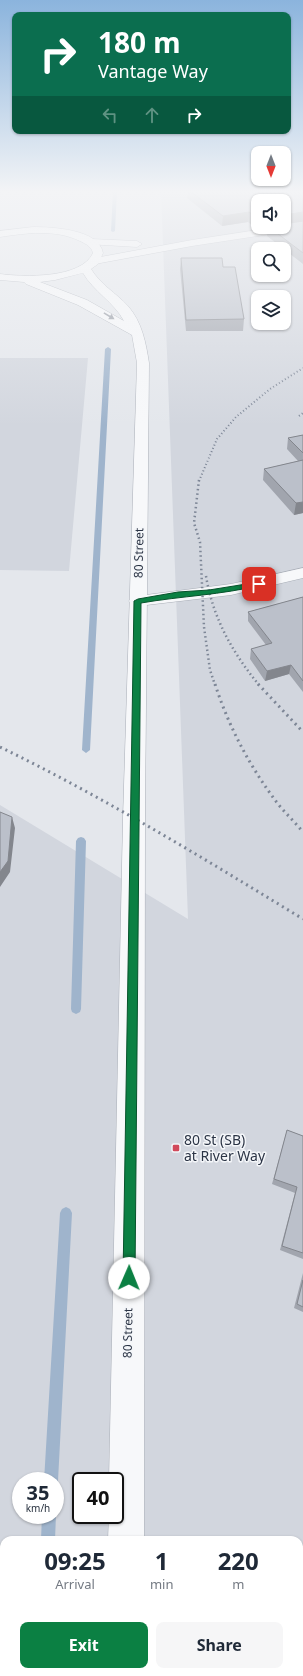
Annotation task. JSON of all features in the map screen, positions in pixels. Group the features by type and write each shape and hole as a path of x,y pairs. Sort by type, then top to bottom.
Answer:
{"street":[{"path":"0,277 22,279 57,277 81,269"},
{"name":"80 Street","path":"86,269 93,281 124,309 138,335 143,364 138,601 126,1536"},
{"path":"22,279 85,303 108,315 138,335"},
{"path":"138,601 178,595 209,593 245,587 303,573"}],"shaded area":[{"path":"164,269 251,269 251,282 291,282 291,269 303,269 303,1536 0,1536 0,805 188,919"},
{"path":"0,358 88,358 69,571 0,570"}],"building":[{"path":"182,269 235,269 244,319 186,320"},
{"path":"303,435 303,453 288,438"},
{"path":"303,460 303,502 296,503 264,469"},
{"path":"303,597 303,681 291,665 267,671 251,649 272,643 248,612"},
{"path":"0,812 12,817 8,861 0,872"},
{"path":"287,1130 303,1136 303,1253 282,1246 297,1187 274,1179"},
{"path":"303,1280 303,1307 297,1304"}],"waterway":[{"path":"86,750 108,349"},
{"path":"76,1009 81,841"},
{"path":"52,1472 66,1213"},
{"path":"48,1536 49,1524"}],"railway":[{"path":"199,481 217,439 236,417 270,389 303,368"},
{"path":"299,416 303,413"},
{"path":"199,480 194,523 200,542 204,627 210,670 215,685"},
{"path":"206,576 213,606 225,634 240,660 259,685"},
{"path":"215,684 226,714 256,773 281,808 303,832"},
{"path":"258,684 303,732"},
{"path":"0,747 116,808 191,851 303,919"}],"place":[{"name":"80 St (SB) at River Way","path":"176,1148"}],"route":[{"path":"129,1278 138,601 178,595 209,593 259,584"}]}
